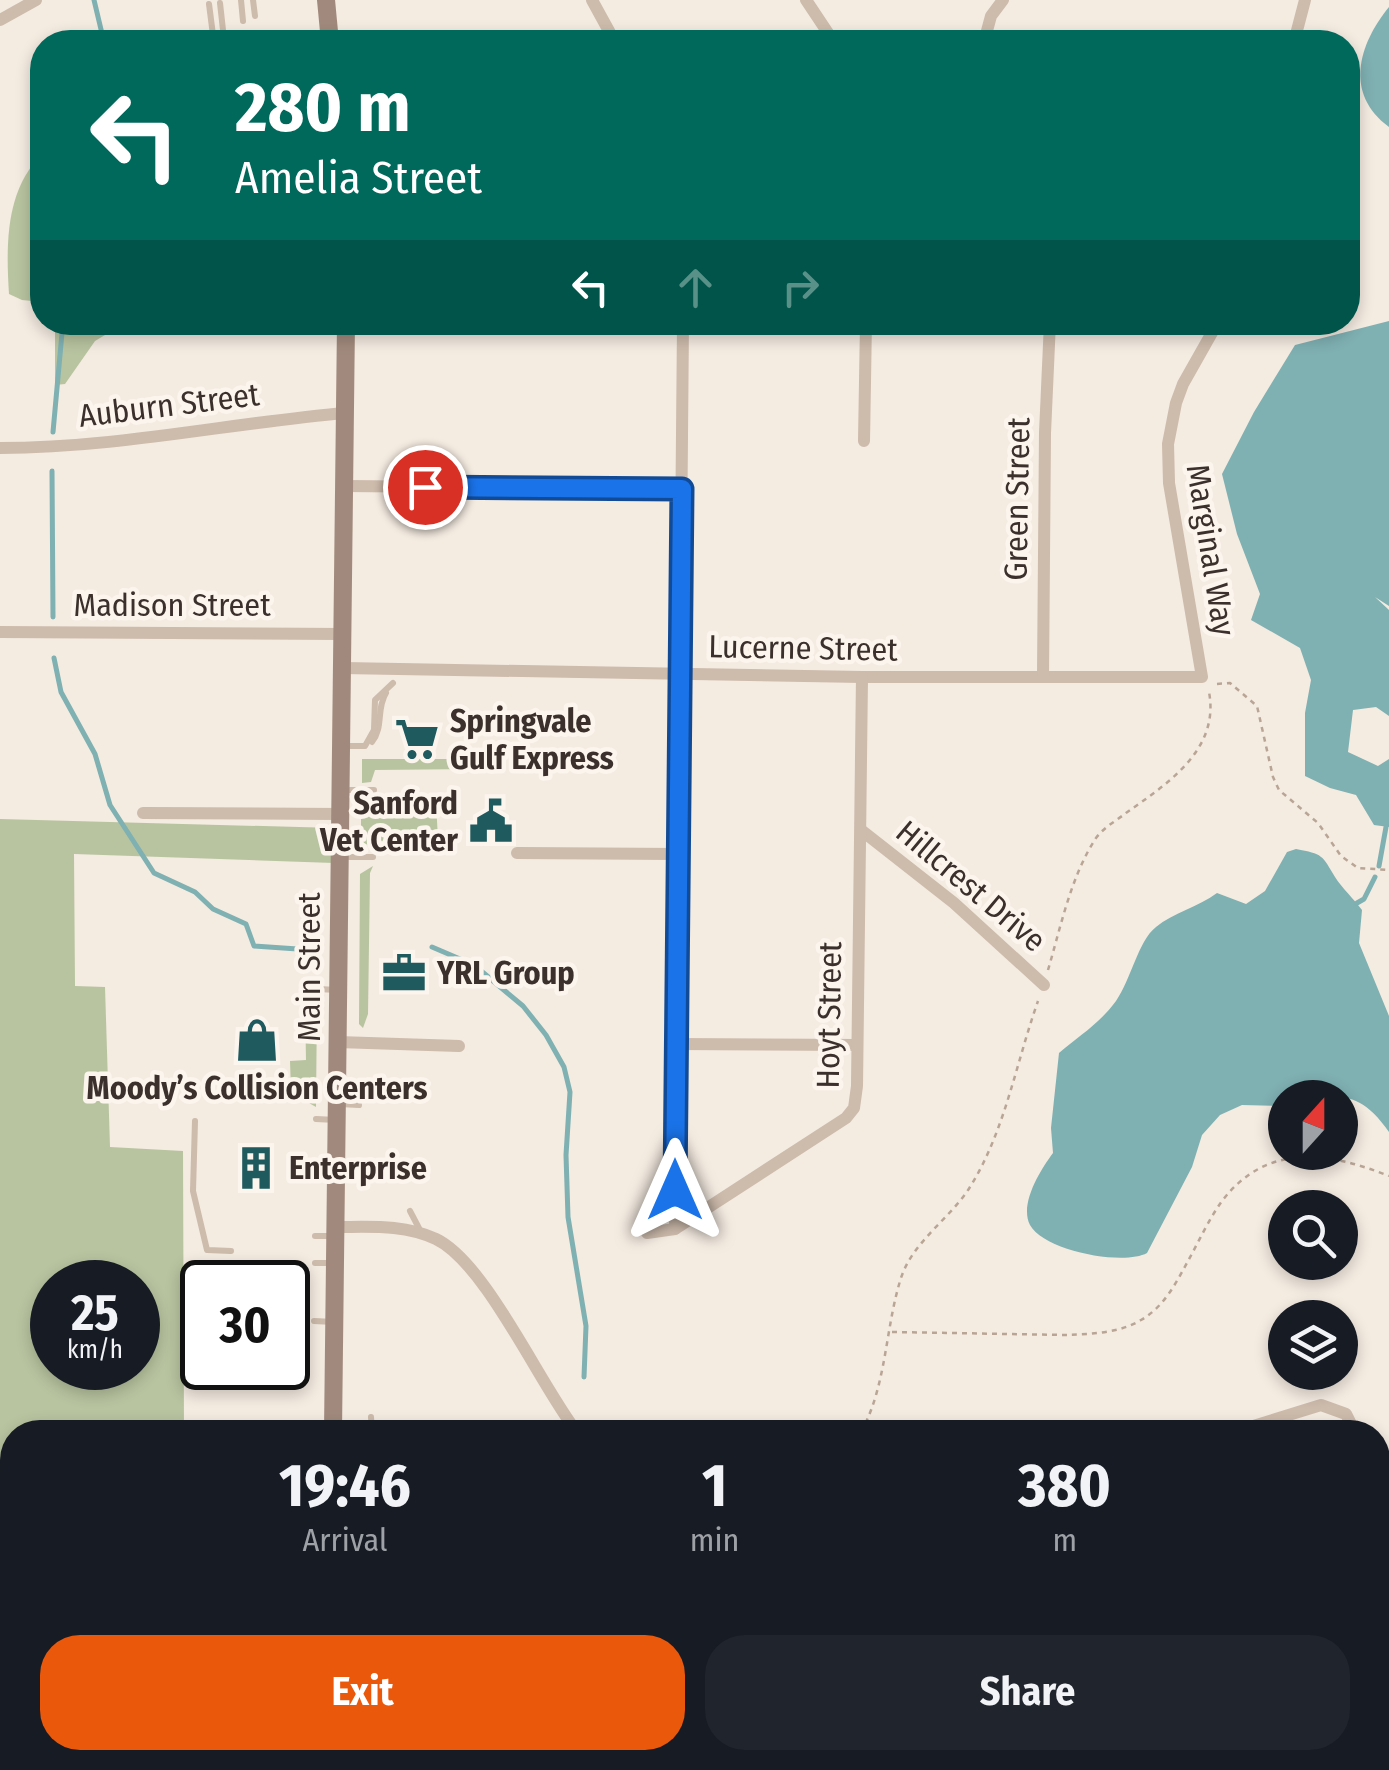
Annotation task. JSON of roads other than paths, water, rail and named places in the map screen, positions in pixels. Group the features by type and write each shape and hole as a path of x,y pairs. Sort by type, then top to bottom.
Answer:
{"main road":[{"path":"327,0 329,30"},
{"name":"Main Street","path":"334,1420 346,335"}],"street":[{"path":"0,20 36,0"},
{"path":"592,0 608,30"},
{"path":"806,0 826,30"},
{"path":"987,30 991,16 1003,0"},
{"path":"1297,30 1304,0"},
{"path":"676,1229 683,335"},
{"path":"864,441 866,335"},
{"name":"Green Street","path":"1043,677 1049,335"},
{"name":"Marginal Way","path":"1202,677 1168,483 1168,444 1183,384 1211,335"},
{"name":"Auburn Street","path":"0,448 121,442 346,413"},
{"path":"344,486 682,489"},
{"name":"Madison Street","path":"0,632 343,634"},
{"name":"Lucerne Street","path":"343,668 393,676 679,673 1202,677"},
{"name":"Hoyt Street","path":"648,1233 676,1229 846,1118 856,1102 862,677"},
{"path":"143,814 340,814"},
{"name":"Hillcrest Drive","path":"862,830 957,906 1044,985"},
{"path":"517,853 677,854"},
{"path":"338,1042 378,1038 459,1046"},
{"path":"675,1044 857,1045"},
{"path":"336,1232 386,1226 422,1234 451,1249 476,1276 570,1420"},
{"path":"1274,1420 1321,1406 1346,1414 1349,1420"}],"lane":[{"path":"241,0 243,21"},
{"path":"253,0 255,16"},
{"path":"220,3 223,30"},
{"path":"209,4 212,30"},
{"path":"341,746 365,746 374,730 376,700 393,676"},
{"path":"367,746 378,734 381,700 393,676"},
{"path":"341,790 374,790"},
{"path":"340,857 373,857"},
{"path":"317,990 339,990"},
{"path":"316,1119 359,1105"},
{"path":"194,1121 193,1191 207,1250 231,1250"},
{"path":"410,1211 422,1234"},
{"path":"315,1236 336,1232"},
{"path":"315,1263 336,1263"},
{"path":"314,1321 335,1322"},
{"path":"371,1416 371,1420"}],"water":[{"path":"1389,7 1389,127 1366,100 1360,69 1370,37"},
{"path":"1389,321 1389,606 1375,597 1389,610 1389,716 1376,707 1353,710 1348,752 1378,766 1389,759 1389,827 1374,825 1356,795 1305,776 1305,713 1311,680 1300,648 1251,620 1260,594 1237,534 1222,474 1295,345 1334,335 1360,335 1360,328"},
{"path":"1296,849 1321,857 1362,910 1359,943 1389,1016 1389,1132 1358,1103 1358,1080 1268,1080 1268,1106 1242,1105 1220,1115 1202,1135 1192,1167 1147,1253 1121,1258 1085,1254 1038,1234 1030,1225 1027,1207 1038,1177 1053,1153 1051,1128 1059,1053 1116,1001 1144,942 1156,927 1217,893 1246,904 1265,891 1287,852"}],"waterway":[{"path":"94,0 101,30"},
{"path":"53,432 62,335"},
{"path":"52,471 53,617"},
{"path":"54,658 61,692 95,754 110,805 154,873 195,892 213,909 246,924 254,946 312,950"},
{"path":"1379,866 1386,827"},
{"path":"1357,903 1364,899 1375,877"},
{"path":"432,947 474,965 523,1006 564,1067 570,1092 568,1217 586,1326 584,1377"}],"place":[{"name":"Springvale Gulf Express","path":"417,739"},
{"name":"Sanford Vet Center","path":"491,821"},
{"name":"YRL Group","path":"404,973"},
{"name":"Moody’s Collision Centers","path":"257,1040"},
{"name":"Enterprise","path":"256,1168"}]}
